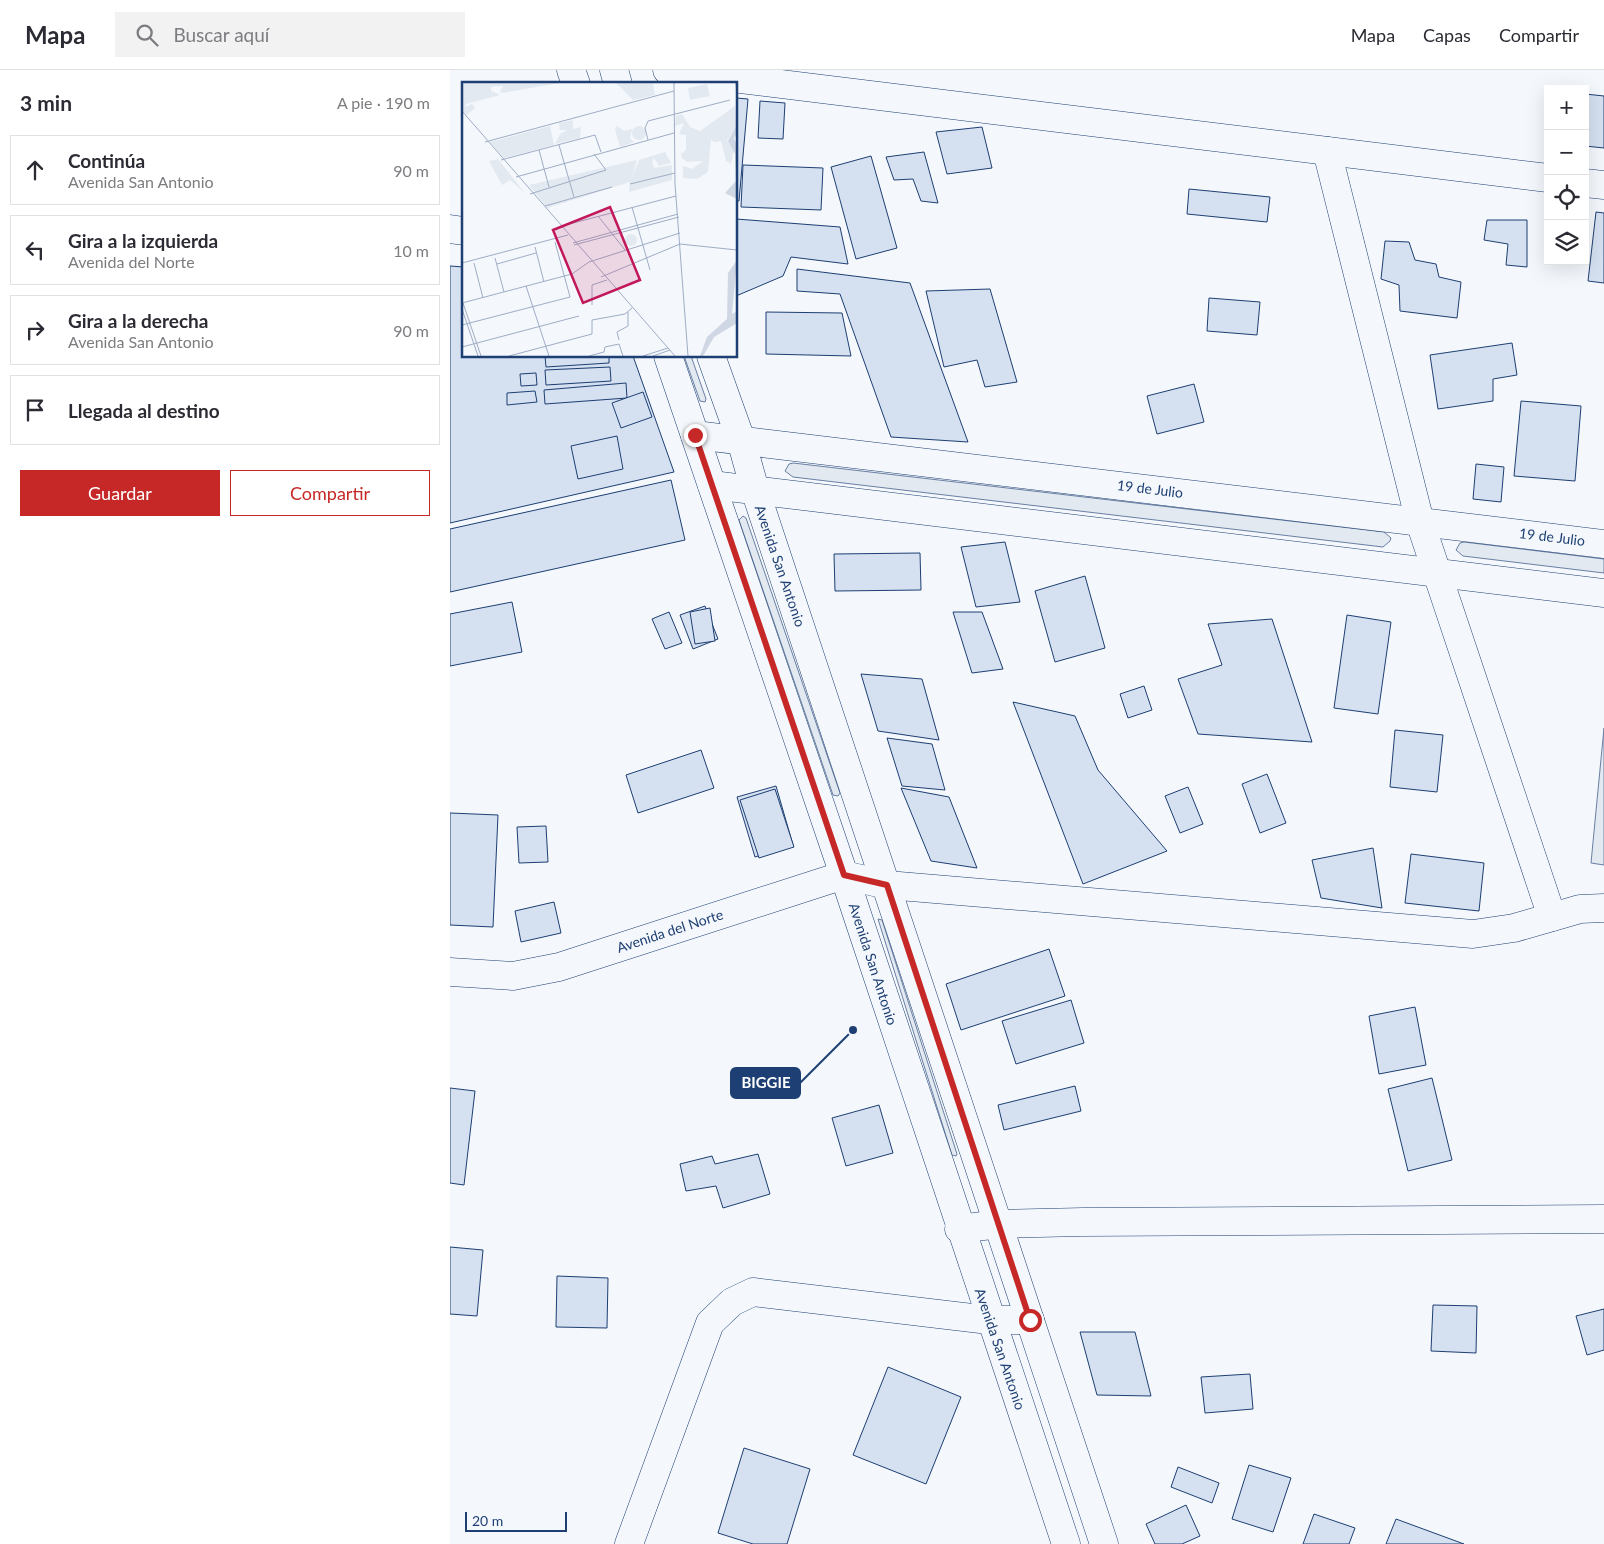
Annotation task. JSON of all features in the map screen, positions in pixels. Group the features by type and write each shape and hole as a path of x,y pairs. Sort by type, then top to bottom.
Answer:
{"street":[{"path":"571,70 575,82"},
{"path":"667,70 1544,178"},
{"path":"1327,151 1420,522 1552,917"},
{"path":"1589,183 1604,185"},
{"name":"Avenida San Antonio","path":"669,358 844,875 989,1320 1066,1544"},
{"name":"Avenida San Antonio","path":"712,358 741,440 755,490 1104,1544"},
{"name":"19 de Julio","path":"695,435 1604,544"},
{"path":"712,485 1604,593"},
{"path":"844,875 887,885 1473,934 1514,928 1580,909 1604,908"},
{"name":"Avenida del Norte","path":"450,972 513,976 559,967 844,875"},
{"path":"960,1229 999,1224 1093,1222 1604,1219"},
{"path":"629,1544 710,1323 732,1302 753,1292 989,1320 1030,1320"}],"shaded area":[{"path":"685,358 692,358 706,399 705,402 700,401"},
{"path":"789,464 1384,532 1391,538 1383,547 793,477 785,471"},
{"path":"743,516 746,518 840,793 838,796 833,795 739,520"},
{"path":"1460,543 1604,559 1604,573 1463,556 1456,550"},
{"path":"1604,728 1604,865 1591,863"},
{"path":"878,919 882,920 957,1154 956,1156 952,1155"}],"building":[{"path":"1589,94 1604,96 1604,148 1589,146"},
{"path":"738,98 748,99 738,201"},
{"path":"760,101 785,103 783,139 758,138"},
{"path":"982,127 992,168 947,174 936,132"},
{"path":"924,152 938,203 921,201 913,179 894,180 886,157"},
{"path":"871,156 897,248 856,259 831,167"},
{"path":"743,165 823,168 821,210 741,207"},
{"path":"1189,189 1270,197 1267,222 1187,214"},
{"path":"1596,212 1604,213 1604,283 1588,281"},
{"path":"738,219 840,227 848,264 791,257 783,276 738,295"},
{"path":"1487,220 1527,220 1527,267 1506,265 1508,244 1484,240"},
{"path":"1385,241 1409,242 1415,260 1436,264 1439,277 1461,282 1457,318 1400,311 1399,285 1381,279"},
{"path":"450,266 462,267 462,358 634,358 674,472 450,523"},
{"path":"797,269 910,283 968,442 891,437 840,294 797,291"},
{"path":"990,289 1017,382 985,387 977,360 944,367 926,291"},
{"path":"1209,298 1260,302 1257,335 1207,331"},
{"path":"766,312 842,313 851,356 766,354"},
{"path":"1512,343 1517,375 1493,379 1493,401 1438,409 1430,355"},
{"path":"545,358 609,358 609,363 546,367"},
{"path":"610,367 611,381 546,385 545,370"},
{"path":"536,373 537,385 521,386 520,374"},
{"path":"626,383 627,398 545,404 544,390"},
{"path":"1194,384 1204,422 1157,434 1147,396"},
{"path":"535,391 537,402 507,405 507,393"},
{"path":"643,392 652,417 621,428 612,403"},
{"path":"1521,401 1581,406 1575,481 1514,476"},
{"path":"617,436 623,469 578,479 571,446"},
{"path":"1476,464 1504,467 1501,502 1473,499"},
{"path":"671,480 685,540 450,592 450,529"},
{"path":"1005,542 1020,602 976,607 961,547"},
{"path":"920,553 921,590 835,591 834,554"},
{"path":"1085,576 1105,648 1055,662 1035,591"},
{"path":"512,602 522,652 450,666 450,614"},
{"path":"705,606 718,639 693,649 680,615"},
{"path":"710,608 715,641 695,644 690,612"},
{"path":"669,612 682,643 665,649 652,619"},
{"path":"953,612 982,612 1003,669 972,673"},
{"path":"1347,615 1391,622 1378,714 1334,708"},
{"path":"1272,619 1312,742 1198,734 1178,679 1222,665 1208,624"},
{"path":"861,674 922,679 939,740 878,731"},
{"path":"1144,686 1152,710 1128,718 1120,694"},
{"path":"1013,702 1075,716 1098,770 1167,851 1083,884"},
{"path":"1395,730 1443,735 1437,792 1390,787"},
{"path":"887,738 932,744 945,790 902,786"},
{"path":"701,750 714,788 638,813 626,775"},
{"path":"1267,774 1286,823 1260,833 1242,784"},
{"path":"776,786 793,845 755,857 737,797"},
{"path":"1188,787 1203,824 1180,833 1165,796"},
{"path":"901,788 949,797 977,868 931,861"},
{"path":"775,789 794,847 759,858 740,800"},
{"path":"450,813 498,815 493,927 450,925"},
{"path":"546,826 548,862 519,863 517,827"},
{"path":"1373,848 1382,908 1321,898 1312,860"},
{"path":"1411,854 1484,863 1479,911 1405,903"},
{"path":"554,902 561,933 521,942 515,911"},
{"path":"1049,949 1065,996 961,1030 946,984"},
{"path":"1071,1000 1084,1043 1016,1064 1002,1021"},
{"path":"1415,1007 1426,1065 1379,1074 1369,1016"},
{"path":"1432,1078 1452,1160 1408,1171 1388,1089"},
{"path":"1075,1086 1081,1111 1004,1130 998,1105"},
{"path":"450,1088 475,1091 464,1185 450,1183"},
{"path":"879,1105 893,1153 846,1166 832,1118"},
{"path":"758,1154 770,1194 723,1208 716,1186 686,1191 680,1164 712,1156 715,1164"},
{"path":"450,1247 483,1250 477,1316 450,1314"},
{"path":"557,1276 608,1278 607,1328 556,1327"},
{"path":"1433,1305 1477,1306 1476,1353 1431,1351"},
{"path":"1604,1309 1604,1350 1587,1355 1576,1316"},
{"path":"1080,1332 1135,1332 1151,1396 1097,1395"},
{"path":"888,1367 961,1397 926,1484 853,1455"},
{"path":"1250,1374 1253,1409 1205,1413 1201,1377"},
{"path":"744,1448 810,1469 787,1544 753,1544 718,1533"},
{"path":"1249,1465 1291,1478 1273,1532 1232,1519"},
{"path":"1178,1467 1219,1483 1212,1503 1171,1487"},
{"path":"1186,1505 1200,1536 1182,1544 1155,1544 1146,1524"},
{"path":"1314,1514 1355,1528 1349,1544 1303,1544"},
{"path":"1396,1519 1464,1544 1386,1544"}],"place":[{"name":"BIGGIE","path":"853,1030"}],"route":[{"path":"695,435 844,875 887,885 1030,1320"}]}
